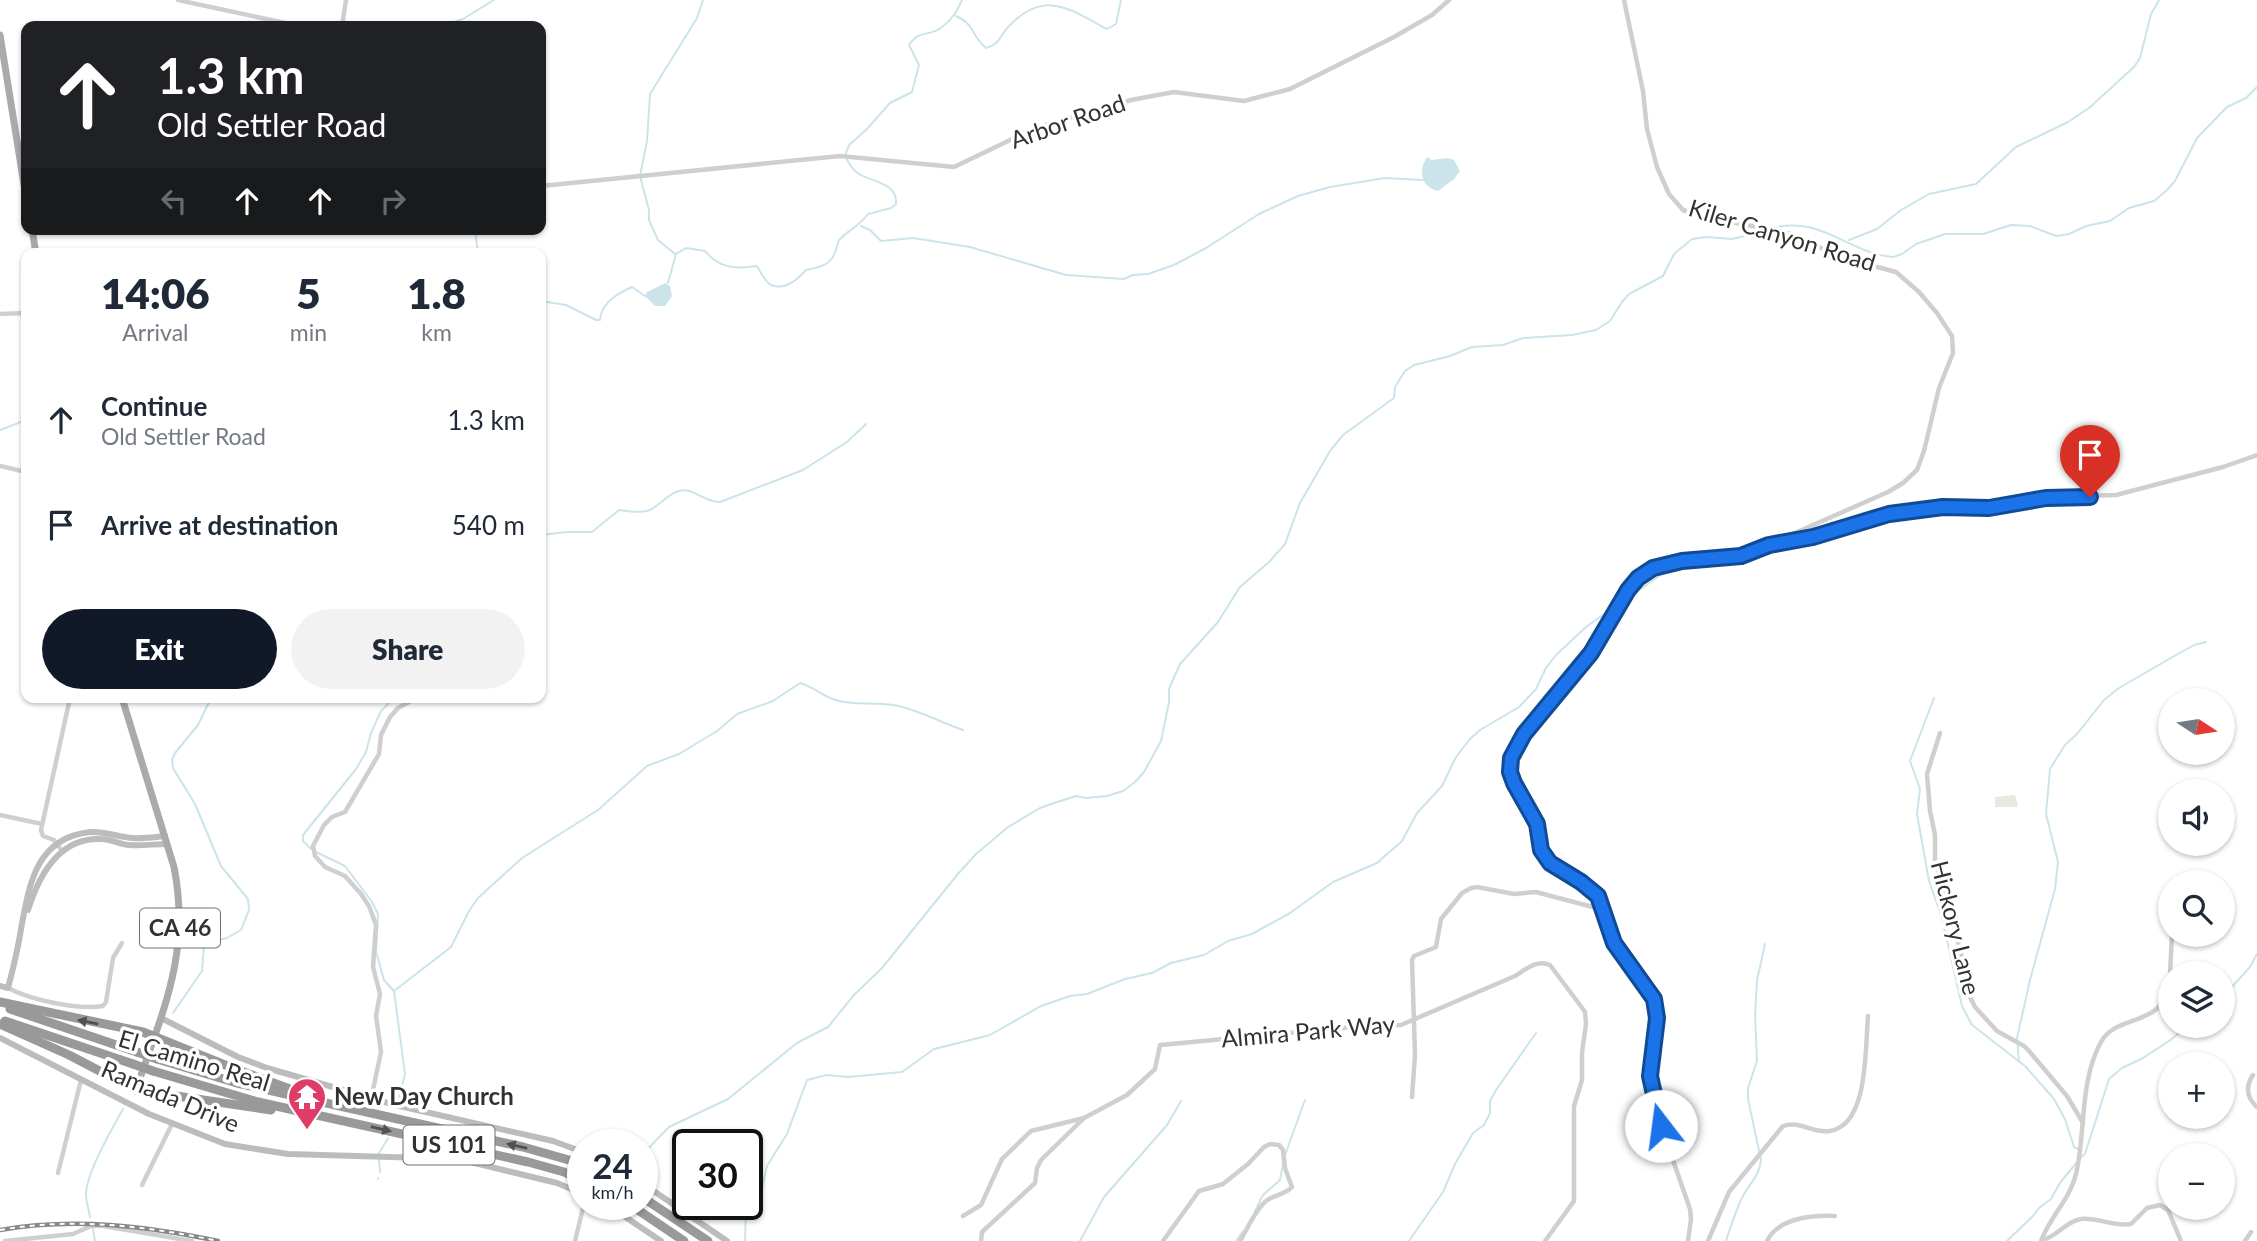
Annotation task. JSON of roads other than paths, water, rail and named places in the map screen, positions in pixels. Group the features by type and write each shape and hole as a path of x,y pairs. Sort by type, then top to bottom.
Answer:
{"highway":[{"path":"0,1004 155,1035 230,1068 332,1105"},
{"name":"El Camino Real","path":"0,1004 157,1059 237,1083 523,1147 567,1159"},
{"path":"0,1022 136,1090 286,1112 300,1111"},
{"name":"El Camino Real","path":"0,1022 232,1095 567,1173"},
{"path":"658,1208 708,1241"},
{"path":"653,1220 684,1241"}],"main road":[{"path":"0,35 21,166"},
{"name":"CA 46","path":"124,703 179,890 178,956 161,1018 136,1090"}],"street":[{"path":"178,0 276,21"},
{"path":"343,21 346,0"},
{"name":"Arbor Road","path":"546,186 808,158 846,157 954,167 1035,128 1131,100 1174,92 1195,93 1232,101 1253,100 1290,89 1394,37 1432,15 1449,0"},
{"name":"Kiler Canyon Road","path":"1624,0 1643,91 1647,129 1657,167 1669,194 1688,212 1791,234 1840,257 1896,272 1912,284 1937,313 1947,327 1953,344 1953,354 1939,388 1924,452 1917,470 1903,483 1772,545 1741,556 1682,561 1646,571 1628,590 1591,653 1513,751 1510,766 1512,778 1537,824 1538,842 1545,858 1559,870 1593,890 1622,956 1654,999 1657,1018 1650,1082 1661,1126 1690,1209 1688,1241"},
{"path":"0,314 21,313"},
{"path":"1772,545 1914,510 1989,508 2046,498 2116,495 2223,467 2257,455"},
{"path":"0,466 21,470"},
{"path":"62,851 54,840 43,836 42,824 68,703"},
{"path":"371,1098 381,1052 376,1016 380,994 373,967 376,925 369,906 345,876 325,867 314,852 324,825 332,817 345,812 379,754 381,735 390,717 408,703"},
{"name":"Hickory Lane","path":"1940,733 1927,774 1938,875 1961,953 1970,998 1997,1031 2017,1042 2059,1086 2083,1123"},
{"path":"0,816 42,824"},
{"path":"8,988 32,879 44,856 57,844 78,834 90,832 166,840"},
{"path":"29,906 50,862 62,851 80,842 100,839 130,845 166,840"},
{"path":"22,928 29,906 32,879"},
{"path":"1412,1097 1415,1087 1415,1018 1412,960 1414,956 1436,947 1441,919 1466,889 1477,887 1514,894 1536,892 1604,910"},
{"path":"0,986 24,995 60,1003 103,1006 106,1002 113,958 122,943"},
{"name":"Almira Park Way","path":"1084,1118 1127,1095 1151,1075 1157,1066 1160,1045 1363,1026 1401,1025 1540,963 1550,965 1585,1012 1586,1031 1581,1053 1583,1072 1574,1106 1574,1201 1545,1241"},
{"path":"2041,1241 2046,1227 2072,1186 2080,1155 2085,1093 2101,1041 2112,1031 2158,1008"},
{"path":"1707,1241 1723,1202 1783,1126 1791,1123 1817,1131 1833,1131 1855,1114 1860,1101 1868,1016"},
{"path":"161,1018 260,1065 371,1098 567,1146"},
{"name":"Ramada Drive","path":"0,1038 129,1105 215,1142 288,1154 458,1159 567,1187"},
{"path":"2253,1075 2248,1089 2249,1098 2257,1107"},
{"path":"58,1173 81,1080"},
{"path":"129,1105 136,1090"},
{"path":"963,1216 981,1205 1002,1159 1031,1132 1084,1118"},
{"path":"981,1241 982,1232 1035,1183 1041,1160 1084,1118"},
{"path":"142,1185 172,1124"},
{"path":"1163,1241 1199,1191 1223,1184 1264,1147 1270,1144 1281,1147 1292,1187 1260,1206 1240,1241"},
{"path":"658,1194 727,1241"},
{"path":"2041,1241 2049,1239 2068,1224 2079,1220 2131,1224 2147,1208 2161,1205 2168,1210 2181,1241"},
{"path":"1768,1241 1773,1232 1796,1220 1835,1216"},
{"path":"575,1241 580,1220"},
{"path":"630,1220 661,1241"},
{"path":"5,1241 73,1234 91,1226 192,1241"},
{"path":"2245,1241 2251,1232"}],"water":[{"path":"1427,157 1432,160 1454,160 1460,171 1438,191 1432,189 1425,182 1422,173"},
{"path":"665,283 670,286 672,296 665,306 655,306 645,296 647,292"}],"waterway":[{"path":"457,21 494,0"},
{"path":"675,254 658,240 649,220 640,176 647,141 650,94 697,18 703,0"},
{"path":"668,283 676,254 686,248 705,251 716,261 729,266 757,266 771,285 786,285 806,270 828,263 839,240 868,214 896,204 896,197 889,187 864,177 851,166 845,156 849,145 890,103 912,92 919,65 909,45 917,37 946,24 962,0"},
{"path":"956,16 967,23 986,48 998,41 1026,12 1044,6 1062,7 1107,29 1116,24 1121,0"},
{"path":"1849,240 1877,229 1901,210 1929,194 1976,184 2016,147 2068,122 2089,108 2134,67 2140,58 2151,14 2159,0"},
{"path":"1773,228 1790,225 1806,227 1863,249 1893,257 1916,244 1945,234 1983,234 2011,225 2030,226 2056,236 2069,234 2086,226 2110,221 2129,208 2154,201 2175,181 2197,138 2227,107 2246,98 2257,87"},
{"path":"861,226 870,230 881,241 913,238 970,247 1066,275 1124,279 1174,265 1259,214 1298,196 1330,187 1385,178 1423,180"},
{"path":"658,1138 669,1127 728,1099 797,1043 828,1027 854,995 882,968 957,875 976,854 1008,827 1054,803 1076,796 1107,796 1123,791 1135,782 1144,772 1161,741 1169,689 1180,664 1218,622 1240,587 1285,544 1300,503 1330,451 1343,435 1394,398 1395,387 1405,371 1414,365 1472,347 1503,345 1523,338 1572,335 1596,330 1610,321 1629,294 1663,276 1674,254 1692,239 1732,239 1765,231"},
{"path":"476,235 477,248"},
{"path":"546,302 566,305 600,320 603,309 621,292 632,287 645,296"},
{"path":"0,430 21,422"},
{"path":"546,534 592,532 619,510 647,511 670,495 684,490 720,502 803,470 847,442 866,424"},
{"path":"1625,600 1675,565"},
{"path":"745,1241 746,1210 761,1193 767,1166 787,1134 807,1080 826,1075 848,1077 902,1072 934,1049 990,1035 1041,1006 1152,973 1171,963 1204,955 1228,941 1252,934 1290,913 1333,882 1377,863 1402,841 1417,813 1442,786 1456,757 1470,739 1519,707 1536,689 1556,655 1586,627 1617,605"},
{"path":"2019,1062 2017,1038 2055,889 2058,862 2046,814 2050,769 2065,745 2104,700 2119,688 2169,659 2194,645 2206,642"},
{"path":"394,991 451,947 478,898 522,858 598,810 647,766 679,754 717,731 737,714 773,701 800,683 834,700 902,707 963,730"},
{"path":"1934,698 1910,761 1920,789 1917,814 1929,881 1942,918 1962,1006 1972,1025 2025,1066 2054,1099 2065,1119 2074,1147 2078,1149"},
{"path":"173,1013 202,971 204,945 227,938 241,930 249,910 248,899 221,866 195,804 173,768 175,753 198,725 209,703"},
{"path":"311,849 303,841 303,835 356,769 366,752 381,711 389,703"},
{"path":"316,852 345,866 378,914 376,952 384,980 394,991 405,1074 399,1097 401,1101"},
{"path":"1726,1241 1744,1194 1757,1174 1761,1160 1748,1088 1757,1061 1757,980 1765,944"},
{"path":"2235,984 2250,967 2257,954"},
{"path":"1409,1241 1443,1192 1473,1133 1484,1125 1490,1113 1490,1101 1496,1090 1536,1033"},
{"path":"2080,1158 2085,1154 2109,1079 2122,1068 2173,1038"},
{"path":"1285,1155 1305,1100"},
{"path":"1080,1241 1104,1197 1167,1125 1181,1101"},
{"path":"90,1217 86,1195 90,1175 123,1109"},
{"path":"378,1155 388,1138"},
{"path":"379,1160 380,1172"},
{"path":"2007,1241 2051,1199 2077,1162"},
{"path":"1255,1211 1263,1195 1280,1180 1283,1164"},
{"path":"93,1229 95,1241"},
{"path":"1236,1241 1243,1231"}],"railway":[{"path":"0,1230 55,1224 110,1225 218,1241"}],"place":[{"name":"New Day Church","path":"307,1131"}]}
